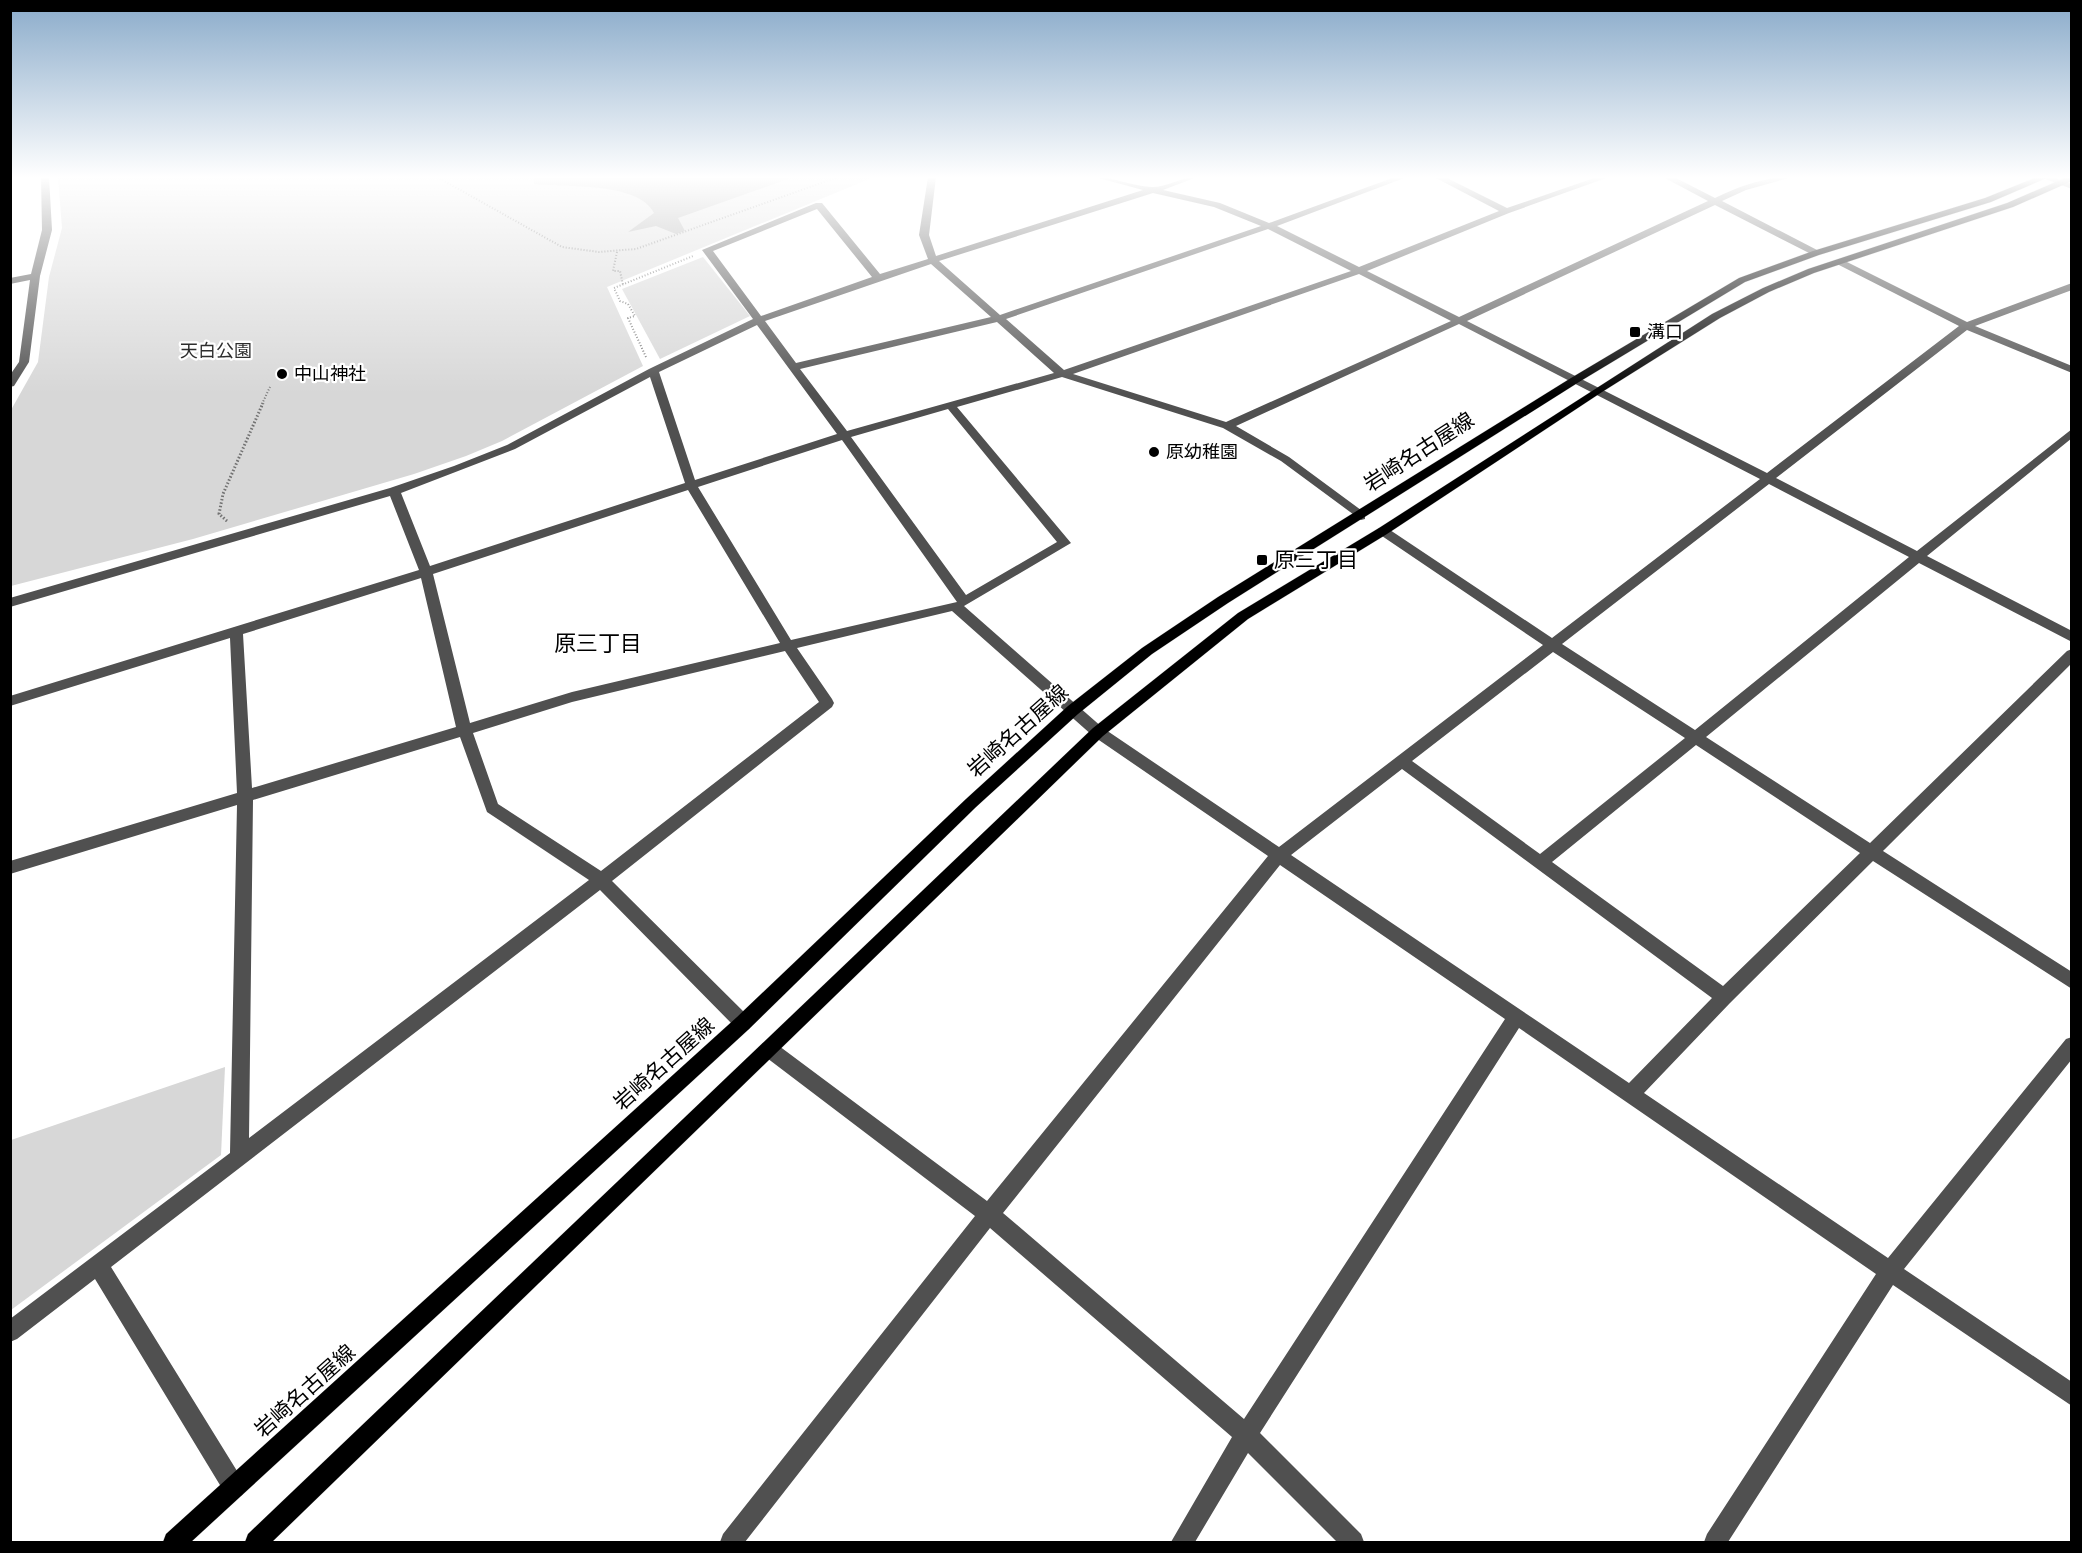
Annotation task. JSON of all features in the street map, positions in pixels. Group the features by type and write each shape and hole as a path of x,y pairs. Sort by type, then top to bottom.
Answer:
{"main road":[{"name":"岩崎名古屋線","path":"174,1542 744,1023 971,803 1073,710 1147,651 1204,612 1361,516 1575,380 1742,279 1827,249"},
{"path":"264,1540 1098,732 1243,616 1383,531 1598,390 1716,316 1766,290 1877,249"}],"street":[{"path":"10,384 24,362 35,276 42,249"},
{"path":"855,249 878,278"},
{"path":"929,249 933,261 1062,374 1227,426 1285,459 1361,516"},
{"path":"10,603 394,491 511,447 653,371 759,320 878,278 969,249"},
{"path":"795,367 998,319 1201,249"},
{"path":"1316,249 1598,390 2072,637"},
{"path":"10,701 426,572 844,435 1062,374 1359,271 1412,249"},
{"path":"1227,426 1612,249"},
{"path":"1809,249 1816,253"},
{"path":"707,250 844,435 959,604 1098,732 2072,1395"},
{"path":"1840,262 1966,326 2072,370"},
{"path":"10,281 35,276"},
{"path":"731,1542 989,1214 1278,856 1966,326 2072,286"},
{"path":"10,1332 601,880 827,703 787,644 691,485 653,371"},
{"path":"10,868 572,697 959,604 1065,543 950,405"},
{"path":"1540,862 2072,432"},
{"path":"394,491 426,572 464,728 492,808 601,880 744,1023"},
{"path":"1383,531 1553,645 2072,982"},
{"path":"236,631 245,795 239,1156"},
{"path":"1630,1095 1724,997 2072,654"},
{"path":"1402,761 1724,997"},
{"path":"1182,1542 1246,1435 1516,1018"},
{"path":"1714,1542 1890,1271 2072,1045"},
{"path":"769,1049 989,1214 1246,1435 1353,1542"},
{"path":"98,1265 234,1487"}],"path":[{"path":"574,249 617,252 627,249"},
{"path":"653,371 628,318 635,316 628,304 620,301 614,288 707,250"},
{"path":"617,252 613,271 620,271 623,285"},
{"path":"230,539 229,523 219,514 223,494 270,387"}],"green space":[{"name":"天白公園","path":"56,249 698,249 607,287 643,366 502,441 414,474 193,539 11,586 11,410 38,362 49,277"},
{"path":"703,257 750,316 660,359 622,289"},
{"path":"225,1067 221,1155 11,1310 11,1140"}],"place":[{"name":"溝口","path":"1635,332"},
{"name":"中山神社","path":"282,374"},
{"name":"原幼稚園","path":"1154,452"},
{"name":"原三丁目","path":"1262,560"}],"district":[{"name":"原三丁目","path":"598,643"}]}
